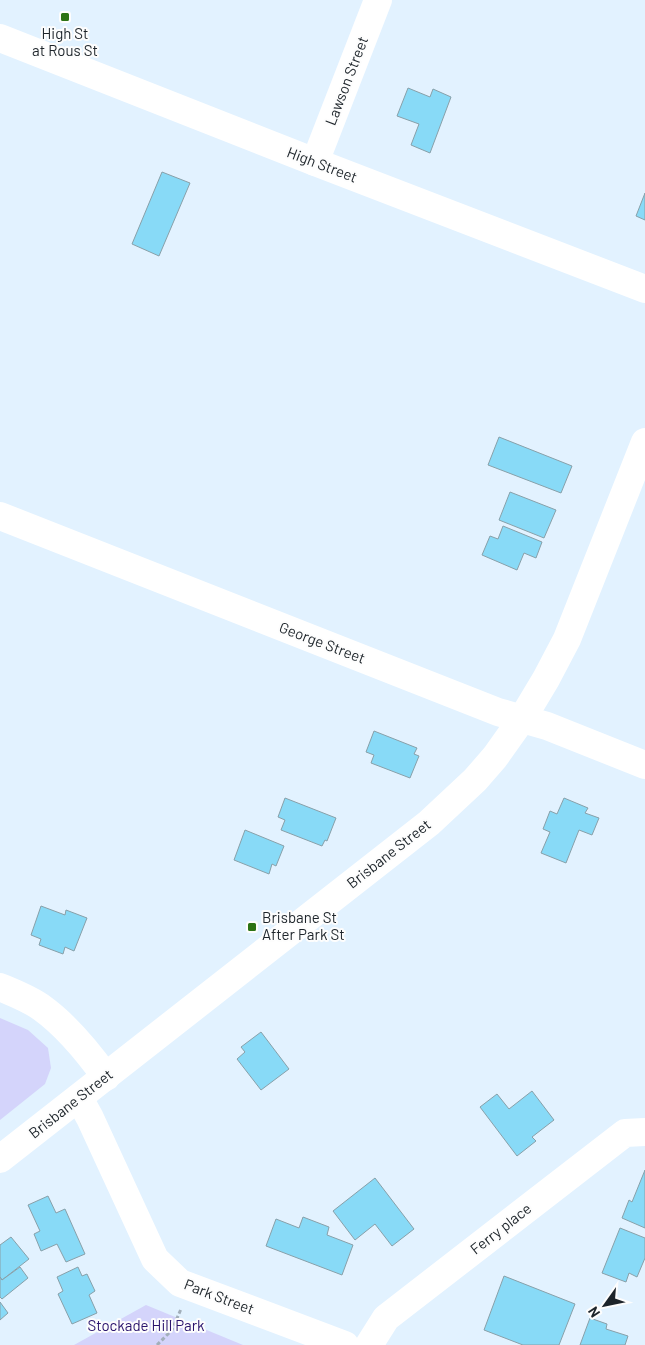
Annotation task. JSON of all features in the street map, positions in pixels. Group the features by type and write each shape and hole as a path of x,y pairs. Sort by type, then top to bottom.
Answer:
{"street":[{"name":"Lawson Street","path":"315,162 378,0"},
{"name":"High Street","path":"0,38 645,289"},
{"name":"Brisbane Street","path":"0,1160 430,823 495,757 522,719 567,639 645,442"},
{"name":"George Street","path":"0,516 498,712 547,726 645,765"},
{"path":"0,987 41,1008 66,1029 94,1060 106,1077"},
{"name":"Park Street","path":"79,1098 155,1258 180,1283 346,1345"},
{"name":"Ferry place","path":"369,1345 386,1318 625,1133 645,1132"}],"path":[{"path":"157,1345 172,1330 190,1287"}],"green space":[{"path":"0,1018 28,1030 48,1048 51,1068 45,1084 0,1120"},
{"name":"Stockade Hill Park","path":"146,1305 243,1345 74,1345"}],"building":[{"path":"408,88 430,97 433,89 451,97 430,153 411,145 419,124 397,116"},
{"path":"162,172 190,183 159,256 132,244"},
{"path":"645,193 645,220 636,216"},
{"path":"499,437 572,466 561,493 488,465"},
{"path":"510,492 556,510 544,538 499,520"},
{"path":"503,526 542,542 536,558 524,553 517,570 482,555 490,536 498,539"},
{"path":"374,731 417,748 414,754 419,756 410,778 371,763 374,755 366,752"},
{"path":"285,798 336,818 327,841 325,840 322,846 281,830 285,820 278,817"},
{"path":"564,798 588,808 585,813 599,818 592,835 579,830 566,863 541,853 550,832 543,829 550,811 557,814"},
{"path":"245,830 284,846 276,866 272,864 269,874 234,860"},
{"path":"41,906 65,915 66,910 87,918 74,951 65,947 63,954 39,945 41,939 31,935"},
{"path":"261,1032 289,1069 261,1090 237,1059 245,1052 241,1047"},
{"path":"532,1091 554,1120 532,1137 536,1141 517,1156 480,1107 497,1094 509,1109"},
{"path":"645,1170 645,1228 622,1218 629,1200 632,1202"},
{"path":"375,1178 414,1229 392,1246 375,1224 355,1240 333,1211"},
{"path":"48,1196 56,1213 65,1209 85,1254 66,1262 57,1244 41,1251 34,1234 40,1231 28,1205"},
{"path":"303,1217 329,1227 327,1235 353,1245 342,1275 266,1246 276,1219 299,1228"},
{"path":"620,1228 645,1238 645,1258 637,1277 629,1273 626,1282 602,1273"},
{"path":"11,1237 29,1259 2,1280 0,1277 0,1245"},
{"path":"20,1267 28,1278 2,1299 0,1297 0,1277 2,1280"},
{"path":"78,1267 82,1276 87,1274 95,1291 89,1295 97,1313 72,1324 58,1294 63,1291 57,1277"},
{"path":"504,1276 575,1304 559,1345 523,1345 484,1330"},
{"path":"0,1302 8,1313 0,1320"},
{"path":"590,1318 607,1324 606,1329 628,1336 625,1345 580,1345"}],"place":[{"name":"High St at Rous St","path":"65,17"},
{"name":"Brisbane St After Park St","path":"252,927"}]}
